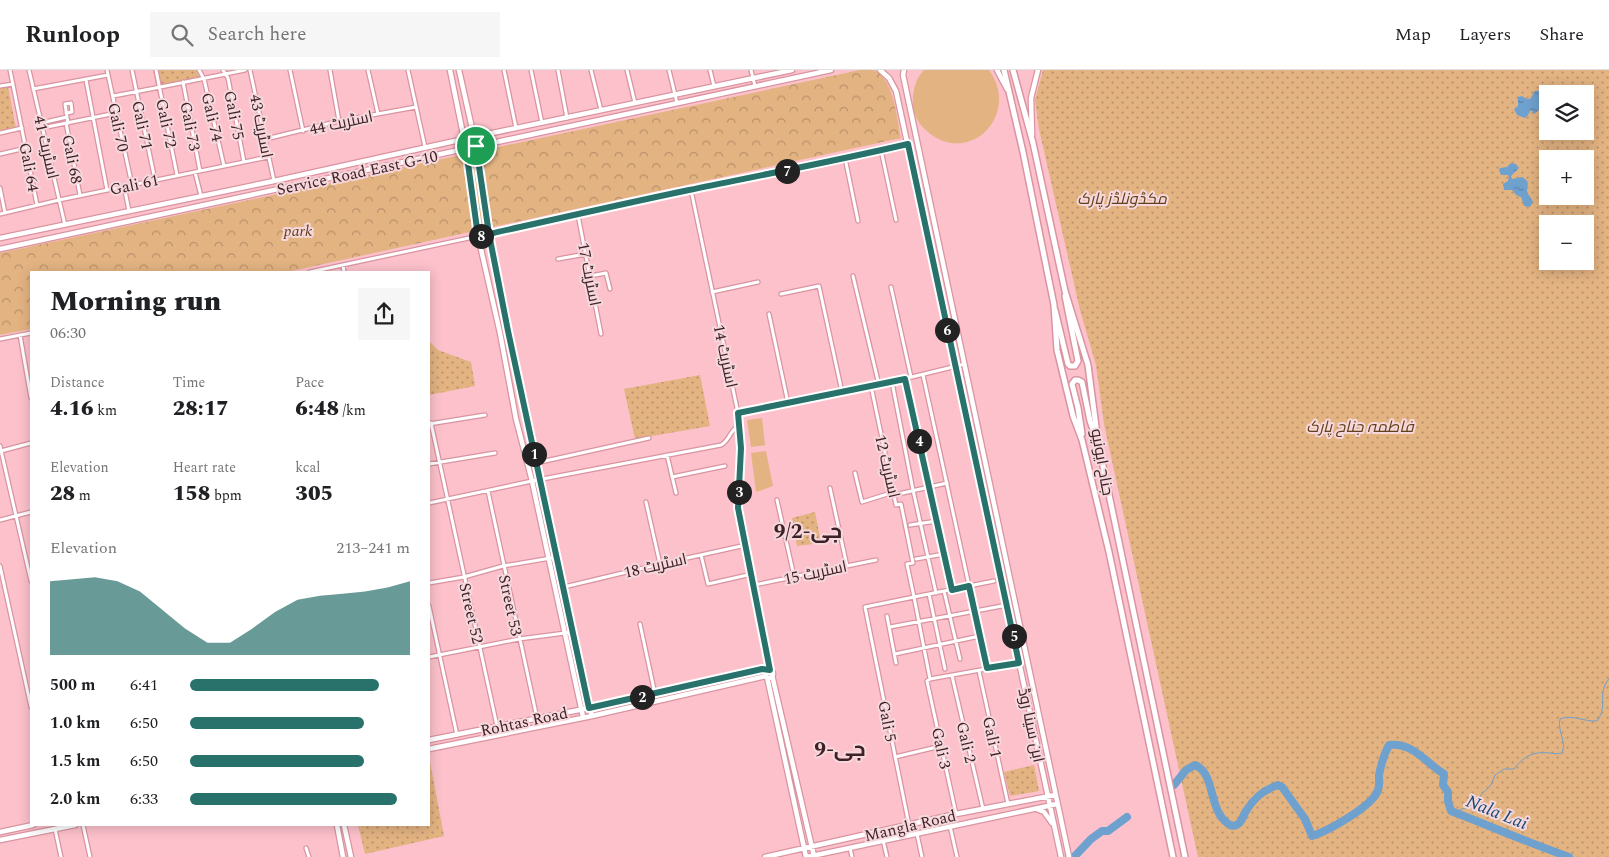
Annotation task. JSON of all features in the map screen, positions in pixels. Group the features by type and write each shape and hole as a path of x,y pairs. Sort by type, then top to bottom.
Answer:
{"main road":[{"path":"450,70 466,149 478,236 500,333 516,419 532,481 583,717"},
{"path":"459,70 476,146 489,234 536,462 592,716"},
{"name":"Service Road East G-10","path":"0,238 792,70"},
{"name":"Service Road East G-10","path":"0,249 831,70"},
{"name":"ابن سینا روڈ","path":"880,70 889,78 896,91 1061,857"},
{"name":"ابن سینا روڈ","path":"904,70 903,75 1069,857"},
{"path":"998,70 1012,102"},
{"name":"جناح ایونیو","path":"1004,70 1054,305 1057,350 1073,416 1082,440 1109,552 1174,857"},
{"name":"جناح ایونیو","path":"1013,70 1033,143 1066,291 1088,365 1098,442 1185,857"},
{"path":"1033,143 1030,98 1038,70"},
{"path":"161,204 163,214"},
{"path":"1054,305 1059,319 1068,364 1075,366 1078,361 1065,300 1066,291"},
{"path":"1082,440 1082,428 1072,384 1075,380 1082,382 1090,421 1098,442"},
{"name":"Rohtas Road","path":"430,740 655,694 762,669 768,674"},
{"path":"768,674 812,846 817,856"},
{"path":"768,674 806,857"},
{"name":"Rohtas Road","path":"430,749 592,716 768,674"},
{"path":"470,732 472,740"},
{"name":"Mangla Road","path":"765,857 910,826 956,814 1055,795"},
{"name":"Mangla Road","path":"806,857 1057,804"},
{"path":"1037,809 1046,815 1055,829"},
{"path":"0,832 30,825"},
{"path":"31,834 32,826"},
{"path":"0,840 70,826"},
{"path":"337,826 344,857"},
{"path":"344,826 351,857"}],"street":[{"name":"Gali 64","path":"10,70 37,205"},
{"name":"اسٹریٹ 41","path":"30,70 65,225"},
{"name":"Gali 70","path":"107,70 132,185"},
{"name":"Gali 71","path":"132,70 155,180"},
{"name":"Gali 72","path":"156,70 177,175"},
{"name":"Gali 74","path":"200,70 204,79 224,166"},
{"name":"Gali 75","path":"224,70 227,74 244,162"},
{"path":"113,96 245,70"},
{"name":"اسٹریٹ 43","path":"250,70 274,181"},
{"path":"290,70 303,131"},
{"path":"330,70 339,121"},
{"path":"368,70 378,114"},
{"path":"408,70 425,148"},
{"path":"504,70 516,128"},
{"path":"531,70 542,123"},
{"path":"558,70 567,118"},
{"path":"591,70 601,110"},
{"path":"627,70 635,103"},
{"path":"669,70 677,103"},
{"path":"710,70 714,86"},
{"path":"751,70 755,86"},
{"path":"33,89 108,75"},
{"path":"86,80 107,190"},
{"name":"Gali 73","path":"183,82 200,171"},
{"path":"0,86 13,84"},
{"name":"اسٹریٹ 44","path":"266,139 339,121 416,107"},
{"path":"42,128 116,113"},
{"name":"Gali 68","path":"41,123 67,115 80,195"},
{"path":"0,133 22,128"},
{"path":"315,271 908,144"},
{"path":"0,154 26,148"},
{"path":"881,150 896,220"},
{"name":"Gali 61","path":"0,214 80,195 268,157"},
{"path":"845,158 858,221"},
{"path":"195,172 201,196"},
{"path":"124,186 129,211"},
{"path":"0,188 5,212"},
{"name":"اسٹریٹ 14","path":"691,190 740,425 741,448 738,508 754,585 768,674"},
{"name":"اسٹریٹ 17","path":"578,215 601,334"},
{"path":"558,259 586,254"},
{"path":"342,265 344,271"},
{"path":"590,276 606,273 610,289"},
{"path":"853,276 879,384"},
{"path":"712,292 758,282"},
{"path":"781,294 819,286 842,392"},
{"path":"891,287 911,377"},
{"path":"769,314 788,403"},
{"path":"0,339 30,332"},
{"path":"20,335 30,392"},
{"path":"738,413 892,382 965,364"},
{"path":"924,375 987,668"},
{"path":"905,379 952,590"},
{"path":"892,382 936,593"},
{"name":"اسٹریٹ 12","path":"871,386 896,505 901,504 914,563 907,564"},
{"path":"430,424 485,415"},
{"name":"Street 52","path":"430,424 497,727"},
{"path":"430,503 532,481 541,481 722,446 730,433 740,425"},
{"path":"536,462 649,438"},
{"path":"1,451 30,443"},
{"path":"0,446 30,576"},
{"path":"430,464 495,452"},
{"path":"668,455 676,493"},
{"path":"672,477 725,466"},
{"path":"855,473 862,502 947,483"},
{"path":"830,488 847,566"},
{"name":"Street 53","path":"488,491 537,718"},
{"path":"777,500 794,576"},
{"path":"647,503 660,564"},
{"path":"0,520 30,512"},
{"path":"910,525 937,521"},
{"name":"اسٹریٹ 18","path":"564,587 746,545"},
{"path":"916,559 944,554"},
{"path":"701,555 708,584 752,574"},
{"path":"430,583 464,577 503,566 557,557"},
{"name":"اسٹریٹ 15","path":"754,585 876,560"},
{"name":"Gali 3","path":"907,564 924,648 928,680 956,814"},
{"path":"0,566 30,703"},
{"path":"914,597 994,581"},
{"path":"944,591 960,659"},
{"path":"929,594 945,669"},
{"name":"Gali 5","path":"911,834 865,607 914,597"},
{"path":"890,627 1002,606"},
{"path":"430,610 458,734"},
{"path":"887,616 896,663"},
{"path":"640,624 655,694"},
{"path":"430,657 519,639 574,632"},
{"path":"895,654 980,636"},
{"path":"928,680 1019,663"},
{"name":"Gali 1","path":"979,671 1008,804"},
{"name":"Gali 2","path":"952,676 983,809"},
{"path":"895,757 941,746"},
{"path":"83,826 90,857"},
{"path":"950,826 956,857"},
{"path":"55,829 61,857"},
{"path":"917,834 922,857"},
{"path":"883,840 887,857"},
{"path":"850,847 852,857"},
{"path":"306,848 309,857"}],"green space":[{"path":"153,70 197,70 199,77 156,86"},
{"name":"park","path":"860,70 873,70 886,81 896,110 901,138 292,271 30,271 30,329 0,335 0,253"},
{"path":"924,70 989,70 997,87 999,103 995,118 986,131 974,139 960,143 944,141 925,130 916,117 913,101 916,82"},
{"name":"فاطمہ جناح پارک","path":"1043,70 1609,70 1609,857 1198,857 1104,424 1096,365 1080,310 1039,129 1035,100"},
{"path":"8,86 16,129 0,132 0,87"},
{"path":"430,342 438,350 471,362 475,386 430,395"},
{"path":"700,375 710,426 635,439 624,389"},
{"path":"762,418 765,445 751,447 747,420"},
{"path":"766,451 773,486 756,492 751,453"},
{"path":"815,512 821,543 797,546 792,518"},
{"path":"430,762 444,836 365,854 358,826 430,826"},
{"path":"1034,765 1039,791 1010,796 1004,772"}],"water":[{"path":"1539,90 1539,110 1534,114 1531,110 1525,118 1517,115 1514,109 1518,106 1518,97 1522,96 1530,99 1535,91"},
{"path":"1511,163 1516,164 1519,168 1511,176 1512,179 1522,177 1528,182 1527,191 1533,202 1530,207 1524,206 1521,197 1512,190 1504,190 1503,184 1508,181 1509,177 1508,175 1501,175 1499,170"}],"waterway":[{"path":"1455,812 1470,806 1491,785 1495,775 1504,769 1514,769 1529,755 1562,753 1560,719 1569,717 1597,721 1602,710 1603,690 1609,679"},
{"name":"Nala Lai","path":"1174,785 1186,770 1195,765 1201,769 1208,781 1218,811 1222,818 1233,826 1239,823 1249,806 1259,795 1278,785 1282,787 1305,819 1312,836 1349,817 1368,803 1379,788 1379,775 1387,748 1389,745 1398,745 1419,754 1444,774 1443,785 1448,792 1451,811 1569,857"},
{"name":"Nala Lai","path":"1074,857 1091,839 1102,831 1108,831 1127,817"}],"district":[{"name":"جی-9/2","path":"808,531"},
{"name":"جی-9","path":"840,749"}],"route":[{"path":"476,146 466,149 478,236 489,234 584,214 908,144 1019,663 987,668 969,586 952,590 905,379 738,413 741,469 738,508 770,670 762,669 589,708 508,331 489,234 476,146"}],"park label":[{"name":"مکڈونلڈز پارک","path":"1122,198"}]}
